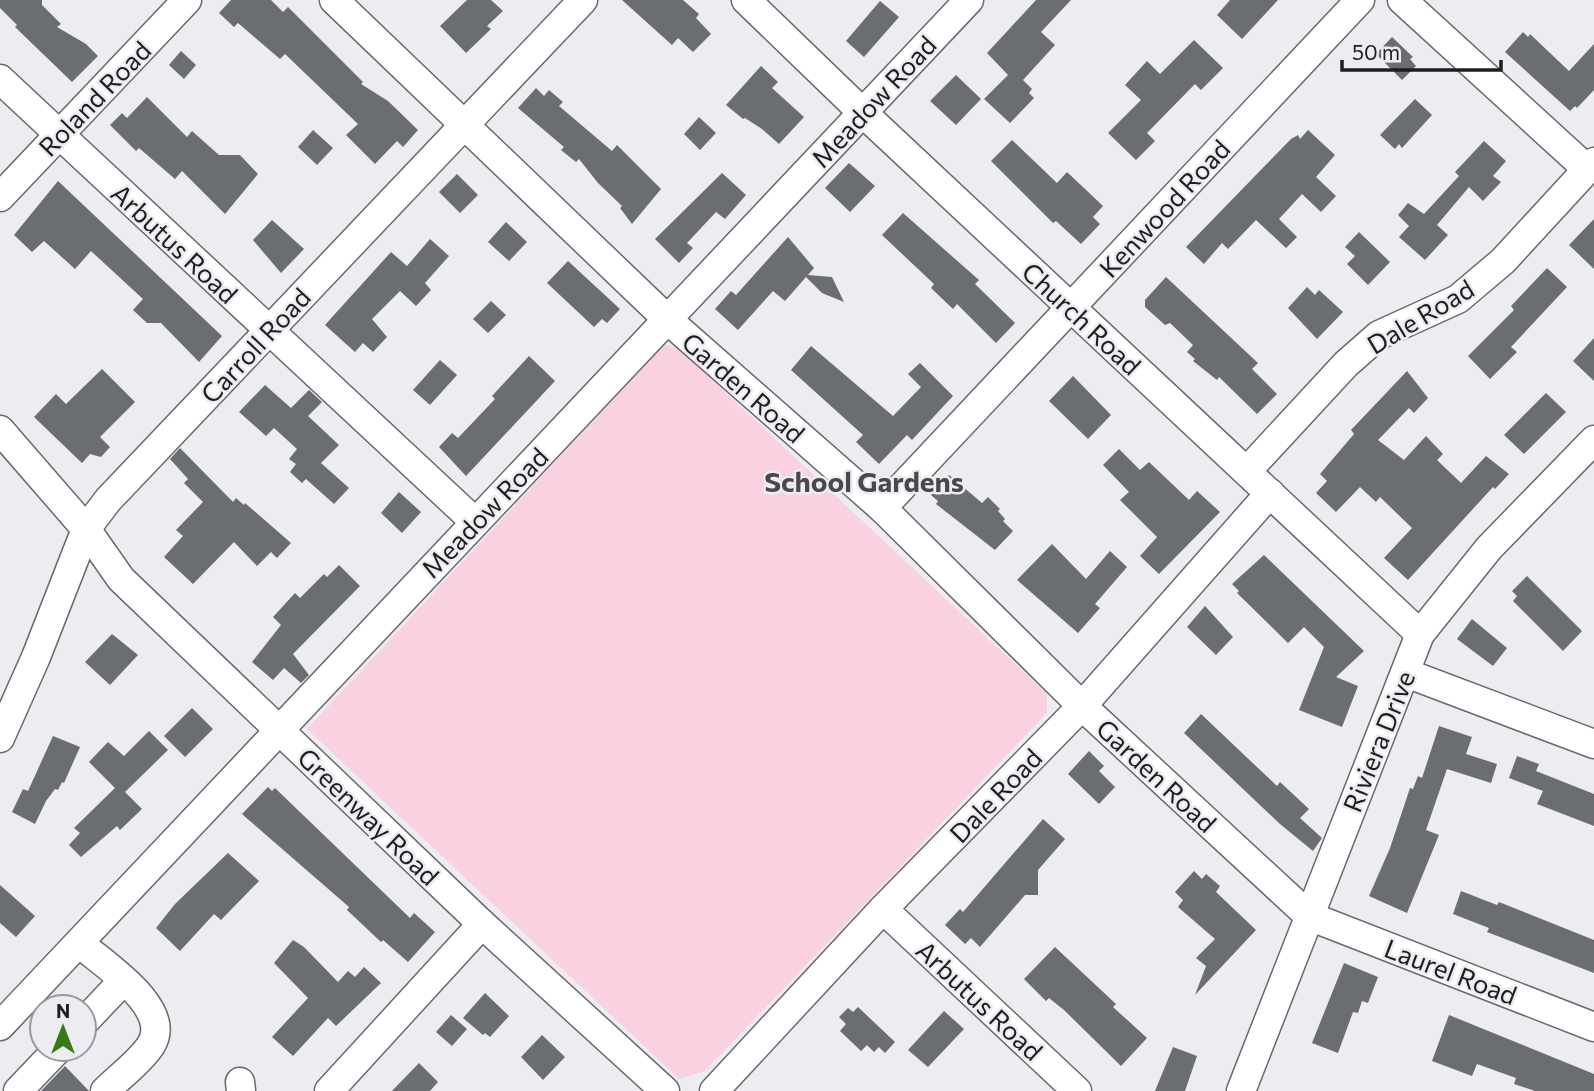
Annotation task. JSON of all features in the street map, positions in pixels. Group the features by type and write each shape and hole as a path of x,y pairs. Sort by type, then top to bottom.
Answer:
{"street":[{"name":"Roland Road","path":"0,197 187,0"},
{"name":"Garden Road","path":"334,0 668,320 881,508 1082,706 1309,916"},
{"name":"Carroll Road","path":"0,738 36,657 86,529 108,500 583,0"},
{"name":"Church Road","path":"746,0 1070,308 1420,634"},
{"name":"Meadow Road","path":"1,1022 79,943 474,521 668,320 969,0"},
{"name":"Kenwood Road","path":"881,508 1360,0"},
{"path":"1402,0 1591,165"},
{"name":"Arbutus Road","path":"0,79 474,521"},
{"name":"Dale Road","path":"1247,471 1346,364 1379,335 1458,299 1503,261 1591,165"},
{"name":"Greenway Road","path":"0,430 86,529 121,579 482,924 665,1091"},
{"name":"Riviera Drive","path":"1241,1091 1420,634 1489,548 1594,440"},
{"name":"Dale Road","path":"714,1091 883,909 1082,706 1270,493"},
{"path":"1406,673 1594,744"},
{"name":"Arbutus Road","path":"883,909 1077,1091"},
{"name":"Laurel Road","path":"1309,916 1594,1027"},
{"path":"329,1091 482,924"},
{"path":"79,943 149,1005 156,1031 150,1045 105,1091"},
{"path":"98,1006 122,981"},
{"path":"18,1091 45,1063"}],"shaded area":[{"path":"665,344 680,350 1047,694 1047,713 705,1071 679,1079 307,729"}],"building":[{"path":"0,0 42,0 42,5 61,24 57,27 86,44 98,56 72,82 15,27 17,25 0,8"},
{"path":"231,0 271,0 283,12 288,7 363,82 361,84 388,101 418,130 403,147 397,141 375,164 346,135 358,124 285,54 280,59 238,23 234,27 219,13"},
{"path":"467,0 491,0 503,11 487,26 491,29 466,53 440,26"},
{"path":"622,0 683,0 699,14 696,18 711,34 693,52 678,38 672,45"},
{"path":"1036,0 1071,0 1041,32 1055,45 1023,80 1032,89 1029,93 1034,98 1010,123 984,99 1008,75 987,53"},
{"path":"1230,0 1278,0 1242,39 1217,15"},
{"path":"880,1 899,17 864,57 846,41"},
{"path":"1523,32 1528,37 1530,34 1569,71 1594,44 1594,90 1577,108 1575,106 1570,111 1505,52"},
{"path":"1392,37 1413,57 1410,59 1416,66 1402,80 1376,54"},
{"path":"1194,40 1223,68 1201,90 1195,84 1147,133 1155,141 1136,160 1108,133 1141,100 1125,85 1147,61 1160,74"},
{"path":"181,51 196,65 184,79 169,65"},
{"path":"761,66 778,82 772,88 804,117 779,144 726,105"},
{"path":"956,75 981,99 956,125 930,101"},
{"path":"536,88 544,96 549,90 563,102 559,106 612,151 617,145 661,189 632,224 620,208 622,206 598,183 579,159 576,162 561,150 564,147 518,108"},
{"path":"147,97 187,137 192,131 219,155 240,155 258,174 225,214 182,171 175,179 139,148 136,151 110,125 122,113 127,118"},
{"path":"1415,99 1432,115 1402,148 1399,144 1395,149 1380,135"},
{"path":"699,117 716,133 700,150 684,134"},
{"path":"313,130 333,148 317,165 298,147"},
{"path":"1308,130 1335,155 1316,177 1336,196 1321,212 1302,194 1279,219 1297,237 1286,248 1256,220 1228,249 1222,243 1204,264 1186,247 1291,139 1298,135 1300,139"},
{"path":"1012,140 1057,183 1067,172 1103,206 1093,217 1100,224 1081,244 1056,221 1053,223 991,161"},
{"path":"1484,141 1506,161 1493,176 1501,182 1483,201 1469,187 1437,225 1448,235 1425,260 1399,237 1409,226 1398,215 1408,203 1424,214 1459,176 1455,172"},
{"path":"849,163 875,186 850,212 825,188"},
{"path":"722,173 746,195 725,219 716,212 687,243 693,248 679,263 655,239"},
{"path":"457,174 478,195 460,213 439,192"},
{"path":"58,181 222,336 199,362 161,323 147,323 133,310 143,299 91,251 75,269 44,241 32,252 14,235"},
{"path":"903,213 979,280 975,284 1015,323 996,343 957,304 953,309 931,288 934,284 882,235"},
{"path":"1594,219 1594,269 1569,245"},
{"path":"272,220 304,249 281,273 253,240"},
{"path":"506,222 527,242 509,261 488,242"},
{"path":"1359,232 1390,262 1368,285 1347,264 1355,256 1345,247"},
{"path":"788,237 814,268 808,275 832,277 844,302 822,293 806,277 785,301 773,291 738,330 715,309 731,291 736,295"},
{"path":"430,239 449,256 425,283 431,290 416,306 400,291 372,319 387,337 373,352 363,343 355,352 325,325 391,252 407,266"},
{"path":"568,261 620,309 607,323 602,319 594,327 547,283"},
{"path":"1547,268 1567,287 1511,347 1517,352 1490,379 1468,356 1514,310 1511,306"},
{"path":"1166,277 1258,363 1252,369 1277,394 1257,414 1219,377 1217,380 1193,361 1195,359 1187,352 1193,345 1170,323 1165,325 1145,307 1145,300"},
{"path":"1307,287 1315,295 1319,290 1343,312 1317,339 1288,308"},
{"path":"491,301 506,315 488,333 473,319"},
{"path":"1594,338 1594,381 1573,361"},
{"path":"811,346 893,416 921,387 908,374 920,363 953,396 912,440 907,435 879,464 856,442 863,435 791,370"},
{"path":"529,356 555,381 466,476 439,447 452,433 458,438 495,399 492,396"},
{"path":"440,360 457,375 430,405 413,390"},
{"path":"102,369 135,402 100,437 110,447 101,457 90,454 82,463 34,417 56,394 66,404"},
{"path":"1407,371 1428,398 1414,413 1409,408 1378,440 1404,460 1426,436 1443,454 1437,460 1461,483 1486,456 1509,474 1495,489 1493,487 1408,580 1384,558 1412,528 1380,497 1376,502 1360,487 1336,512 1316,493 1327,481 1320,474 1354,434 1351,430"},
{"path":"1073,376 1111,415 1088,439 1049,401"},
{"path":"265,385 291,408 309,390 322,402 308,416 339,445 321,463 349,488 334,504 306,479 302,483 290,472 296,464 289,459 297,449 274,428 266,436 239,412"},
{"path":"1546,393 1566,412 1524,454 1504,435"},
{"path":"180,448 233,502 236,498 244,505 245,503 291,543 277,558 271,552 257,566 234,542 193,584 164,557 183,536 176,530 203,502 184,483 188,479 170,459"},
{"path":"1119,449 1140,470 1149,462 1189,500 1197,491 1220,512 1159,574 1140,556 1157,537 1120,500 1129,492 1103,465"},
{"path":"949,475 982,503 988,497 1000,509 998,511 1005,519 1003,521 1013,531 995,550 936,504 938,501 931,495"},
{"path":"399,492 421,512 402,533 381,513"},
{"path":"1052,544 1086,579 1110,551 1127,567 1095,604 1100,608 1078,633 1017,580"},
{"path":"1264,555 1364,651 1336,677 1358,686 1342,727 1299,710 1324,647 1304,627 1288,643 1237,593 1239,591 1232,584"},
{"path":"339,565 360,586 293,654 309,675 301,683 284,668 273,680 252,662 281,625 273,617 295,593 300,598 324,574 327,577"},
{"path":"1527,576 1582,631 1563,651 1513,601 1517,596 1512,591"},
{"path":"1205,606 1233,637 1216,655 1187,627"},
{"path":"1472,619 1507,648 1493,666 1457,639"},
{"path":"112,634 138,655 110,685 85,662"},
{"path":"192,708 213,729 185,757 164,736"},
{"path":"1201,714 1277,786 1280,782 1309,809 1300,818 1322,838 1313,851 1280,824 1184,733"},
{"path":"1439,726 1472,737 1466,754 1497,764 1491,783 1447,769 1426,830 1439,835 1407,913 1369,896 1390,848 1410,788 1413,789 1418,776 1422,778"},
{"path":"149,731 168,750 125,792 142,809 120,830 117,826 81,857 69,845 80,833 74,828 115,788 89,762 108,742 124,756"},
{"path":"53,736 80,747 64,783 62,782 58,790 55,789 46,801 35,824 12,812 23,789 28,791"},
{"path":"1089,751 1104,766 1099,771 1115,787 1099,804 1068,774"},
{"path":"1517,756 1539,764 1536,771 1594,794 1594,826 1537,804 1543,791 1509,778"},
{"path":"268,787 272,791 275,788 410,918 414,913 435,932 408,962 383,940 381,942 347,910 349,907 242,814"},
{"path":"1043,819 1065,839 1038,870 1038,895 1025,895 980,947 971,938 965,944 945,925 960,909 963,912"},
{"path":"228,853 259,881 221,920 214,914 180,951 156,928 175,904"},
{"path":"1194,871 1202,879 1206,874 1220,886 1216,892 1256,930 1195,995 1206,966 1196,958 1215,939 1178,907 1183,900 1175,892"},
{"path":"0,885 35,916 16,937 0,923"},
{"path":"1461,891 1497,905 1499,902 1594,940 1594,973 1487,932 1489,928 1453,914"},
{"path":"293,940 304,947 338,982 348,971 355,977 364,967 381,983 336,1026 328,1018 293,1056 272,1037 308,998 274,963"},
{"path":"1055,947 1116,1004 1113,1007 1147,1038 1121,1066 1064,1010 1049,998 1046,1001 1024,979"},
{"path":"1344,963 1378,977 1368,1003 1362,1001 1358,1013 1353,1012 1338,1053 1312,1043"},
{"path":"485,993 509,1016 490,1037 485,1033 483,1035 463,1018"},
{"path":"858,1007 895,1042 885,1053 879,1047 874,1052 867,1045 861,1051 840,1031 846,1024 839,1017 848,1008 853,1012"},
{"path":"944,1011 964,1029 928,1067 908,1050"},
{"path":"451,1015 467,1029 452,1046 436,1032"},
{"path":"1449,1015 1594,1074 1594,1091 1535,1091 1514,1084 1516,1078 1477,1064 1472,1076 1432,1061"},
{"path":"542,1035 565,1057 543,1080 521,1057"},
{"path":"1173,1047 1197,1056 1185,1091 1155,1091"},
{"path":"419,1063 438,1082 430,1091 392,1091"},
{"path":"65,1066 89,1091 41,1091"}],"district":[{"name":"School Gardens","path":"864,481"}]}
